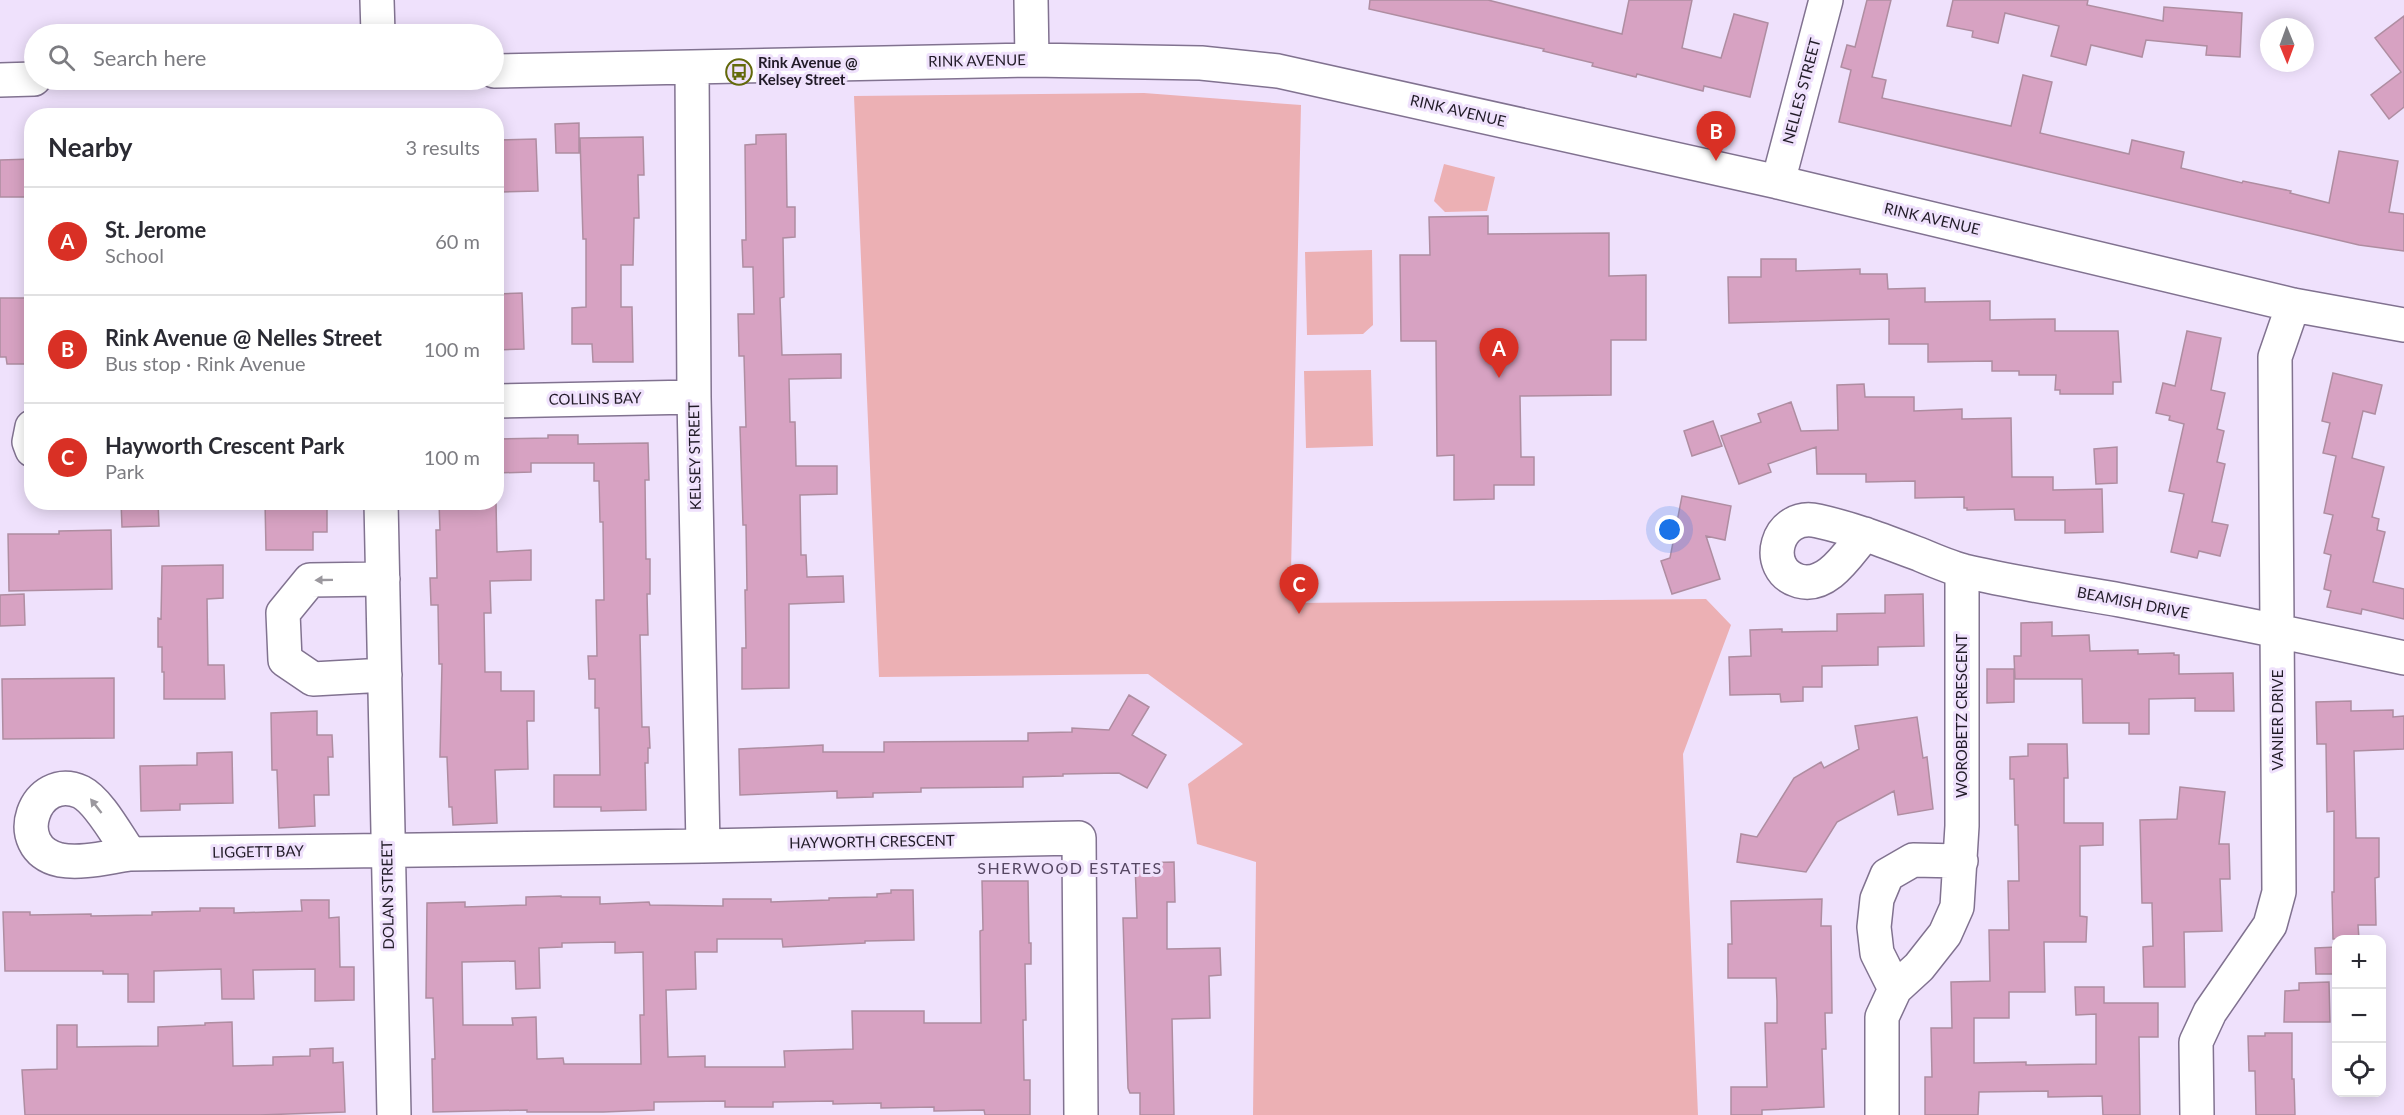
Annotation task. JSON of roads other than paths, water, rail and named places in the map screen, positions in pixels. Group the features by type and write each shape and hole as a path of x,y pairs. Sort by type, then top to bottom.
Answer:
{"street":[{"path":"377,0 378,24"},
{"path":"1030,0 1032,60"},
{"name":"NELLES STREET","path":"1778,182 1826,0"},
{"name":"RINK AVENUE","path":"504,70 1032,60 1201,63 1278,71 1778,182 2293,305 2404,325"},
{"name":"KELSEY STREET","path":"692,67 694,397 703,846"},
{"path":"0,80 24,79"},
{"name":"VANIER DRIVE","path":"2197,1115 2196,1042 2210,1012 2271,925 2279,892 2275,357 2293,305"},
{"name":"COLLINS BAY","path":"504,401 694,397"},
{"name":"DOLAN STREET","path":"381,510 394,1115"},
{"name":"BEAMISH DRIVE","path":"1865,534 1962,571 2277,630 2404,658"},
{"name":"WOROBETZ CRESCENT","path":"1882,1115 1882,1017 1895,989 1919,967 1945,934 1957,907 1961,861 1962,571"},
{"path":"383,579 310,580 283,613 285,660 313,679 384,675"},
{"name":"HAYWORTH CRESCENT","path":"387,850 1079,838 1081,1115"},
{"name":"LIGGETT BAY","path":"130,854 387,850"},
{"path":"1895,989 1877,954 1874,927 1877,899 1887,875 1913,860 1961,861"}],"place":[{"name":"Rink Avenue @ Kelsey Street","path":"739,72"},
{"name":"Rink Avenue @ Nelles Street","path":"1716,161"},
{"name":"St. Jerome","path":"1499,378"},
{"name":"Hayworth Crescent Park","path":"1299,614"}],"district":[{"name":"SHERWOOD ESTATES","path":"1070,868"}]}
